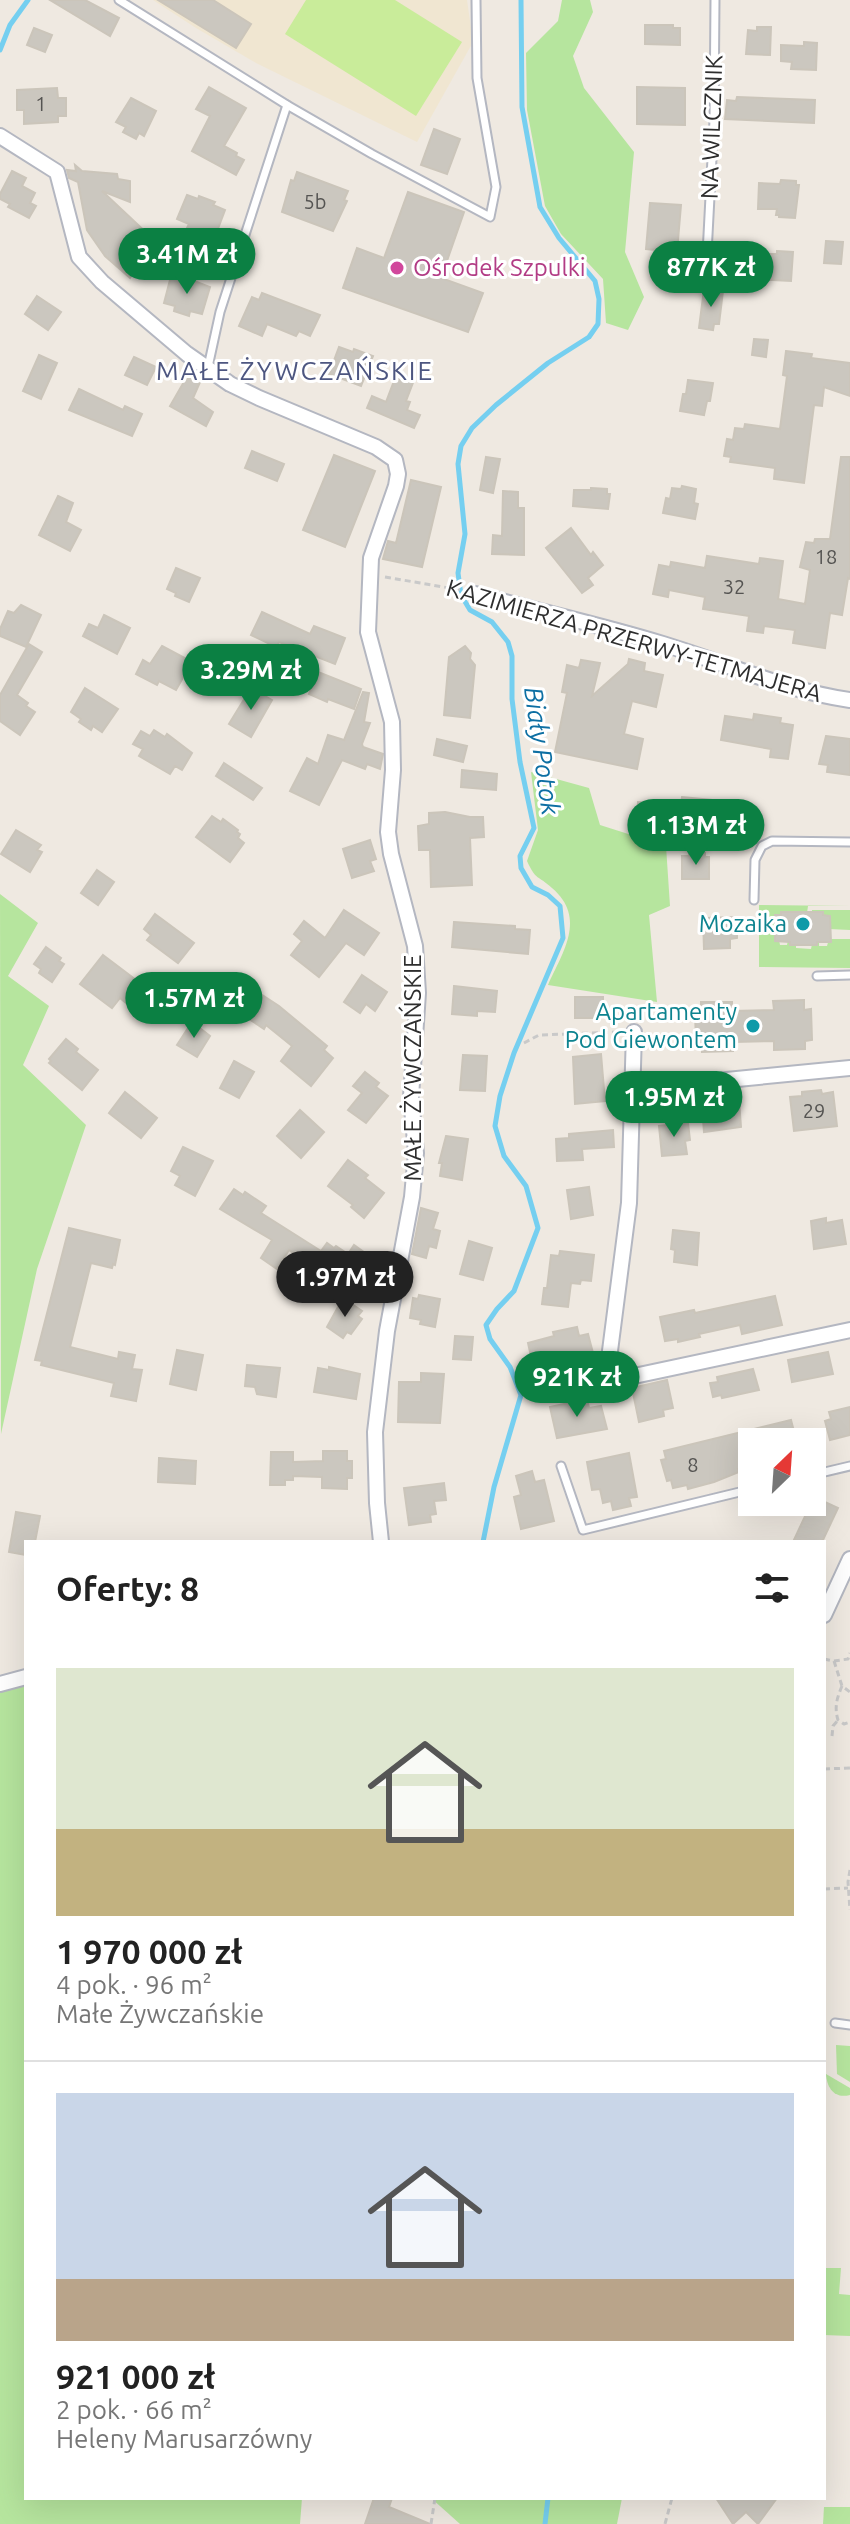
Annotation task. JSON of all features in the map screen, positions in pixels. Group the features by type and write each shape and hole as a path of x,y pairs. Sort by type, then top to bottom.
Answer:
{"street":[{"name":"MAŁE ŻYWCZAŃSKIE","path":"0,136 57,172 79,257 102,282 208,370 259,398 376,447 395,460 398,474 396,486 377,538 370,575 368,632 392,722 393,770 388,832 415,946 418,993 411,1076 415,1170 387,1331 375,1432 381,1540"},
{"name":"KAZIMIERZA PRZERWY-TETMAJERA","path":"475,594 664,644 810,693 850,700"},
{"path":"634,1032 629,1203 606,1382 850,1330"},
{"path":"696,1083 850,1068"},
{"path":"826,1611 850,1559"},
{"path":"0,1684 24,1678"}],"lane":[{"path":"119,0 287,105 490,217 496,187 477,78 476,0"},
{"name":"NA WILCZNIK","path":"707,254 714,120 715,0"},
{"path":"208,370 220,312 287,105"},
{"path":"754,900 755,860 762,846 772,841 850,842"},
{"path":"817,976 850,975"},
{"path":"561,1466 583,1530 738,1492"},
{"path":"826,1472 850,1466"},
{"path":"835,2023 850,2025"}],"path":[{"name":"KAZIMIERZA PRZERWY-TETMAJERA","path":"370,575 440,585 475,594"},
{"path":"524,1043 539,1035 634,1032"},
{"path":"632,1080 675,1081"},
{"path":"826,1659 834,1661 849,1657"},
{"path":"834,1661 842,1686 850,1692"},
{"path":"832,1736 833,1726 838,1720 836,1700 842,1686"},
{"path":"838,1720 844,1724 850,1722"},
{"path":"826,1769 850,1768"},
{"path":"850,1870 850,1910"},
{"path":"826,1889 848,1888"},
{"path":"431,2524 435,2500"},
{"path":"665,2524 671,2500"}],"shaded area":[{"path":"153,0 467,0 473,42 417,142 256,63"}],"green space":[{"path":"306,0 395,0 462,42 416,116 285,34"},
{"path":"562,0 590,0 593,12 573,56 584,88 634,152 625,252 644,297 628,330 606,323 603,279 561,234 545,206 527,110 526,53 558,21"},
{"path":"531,772 589,788 600,825 666,846 670,906 649,915 657,1002 548,985 565,948 570,923 562,899 535,875 527,861 538,830"},
{"path":"0,894 38,923 8,976 49,1006 23,1065 86,1125 37,1269 1,1434"},
{"path":"759,905 850,906 808,906 807,913 782,912 783,915 775,915 775,941 787,945 788,940 790,944 796,943 796,948 811,949 812,944 817,945 819,941 819,946 827,946 829,939 850,939 850,968 759,967"},
{"path":"812,910 850,910 850,930 829,929 830,916 822,915 823,912 812,913"},
{"path":"24,1685 24,2500 302,2500 300,2524 0,2524 0,1691"},
{"path":"836,2045 850,2046 850,2082 837,2074"},
{"path":"826,2074 850,2088 850,2095 832,2091"},
{"path":"826,2268 841,2268 839,2294 850,2295 850,2336 826,2335"},
{"path":"433,2500 622,2500 617,2524 460,2524"},
{"path":"824,2507 850,2507 850,2524 823,2524"}],"building":[{"path":"50,0 85,0 119,18 110,36"},
{"path":"158,0 213,0 251,24 236,48"},
{"path":"645,25 680,28 680,45 645,44"},
{"path":"757,27 771,27 770,55 746,54 748,30 757,31"},
{"path":"34,28 52,35 45,52 27,45"},
{"path":"804,42 817,43 816,70 791,69 792,62 781,61 781,45 804,46"},
{"path":"209,87 246,108 224,146 244,160 236,175 192,151 210,116 196,109"},
{"path":"637,87 685,88 685,125 637,124"},
{"path":"57,88 58,98 66,98 66,116 58,116 58,122 24,124 24,110 17,110 17,90"},
{"path":"737,97 815,100 814,123 725,119 727,100 736,101"},
{"path":"131,98 156,111 144,136 139,133 136,139 123,132 126,127 116,122"},
{"path":"434,129 460,139 447,174 421,165"},
{"path":"75,165 82,171 117,174 118,179 130,181 130,202 102,191 153,239 130,278 105,256 87,230 78,182 69,178 67,170 76,171"},
{"path":"12,171 26,178 22,186 35,193 30,203 36,206 29,218 0,199"},
{"path":"297,172 348,191 344,200 347,201 333,231 282,212 291,180 294,181"},
{"path":"781,180 796,181 799,185 795,218 779,217 776,215 777,209 758,209 759,183 780,184"},
{"name":"Ośrodek Szpulki","path":"408,192 464,212 441,278 483,293 468,332 343,288 357,248 384,258"},
{"path":"187,195 215,202 213,205 225,210 216,234 204,229 203,234 187,228 189,224 177,219"},
{"path":"650,203 681,205 677,252 646,249"},
{"path":"826,241 843,242 841,264 824,263"},
{"path":"777,251 793,252 791,281 754,279 755,260 765,261 766,254 777,254"},
{"path":"171,276 184,277 210,287 202,314 190,311 189,316 174,311 175,306 164,303"},
{"path":"704,289 723,291 719,324 714,324 713,330 699,328"},
{"path":"262,293 320,315 310,336 299,331 296,336 267,324 262,336 239,326 252,297 259,300"},
{"path":"37,296 61,312 48,330 25,314"},
{"path":"754,339 768,340 766,357 752,355"},
{"path":"339,347 373,356 361,386 329,374"},
{"path":"786,351 850,363 850,396 824,387 822,406 814,405 804,483 774,479 775,468 730,462 731,457 724,456 727,439 733,440 735,428 744,429 745,424 780,429 787,376 783,375"},
{"path":"39,355 57,363 41,399 23,391"},
{"path":"134,357 156,367 147,385 125,375"},
{"path":"189,373 201,380 193,398 213,412 206,426 170,406"},
{"path":"397,373 414,380 406,401 410,402 407,410 420,415 414,428 367,408 372,396 386,402"},
{"path":"688,380 713,383 704,415 680,411"},
{"path":"79,389 123,410 125,406 142,414 132,436 69,410"},
{"path":"252,451 284,464 277,481 245,468"},
{"path":"334,455 375,471 345,547 303,530"},
{"path":"486,457 500,459 493,493 480,490"},
{"path":"841,457 850,457 850,579 842,615 830,613 825,648 793,643 795,630 764,626 763,633 747,631 749,616 703,609 705,597 669,590 668,597 653,594 659,565 670,567 671,562 705,568 707,556 759,564 760,558 783,561 778,599 805,604 810,570 800,567 806,542 830,539"},
{"path":"411,480 441,487 422,567 383,559 388,541 396,543"},
{"path":"682,486 696,489 694,503 698,504 695,519 663,513 672,488 681,489"},
{"path":"607,489 607,494 610,494 608,509 573,506 574,490"},
{"path":"503,491 518,492 518,508 524,508 524,555 492,554 493,535 502,536"},
{"path":"58,496 73,503 66,522 81,530 70,551 39,535"},
{"path":"571,528 591,555 593,552 603,565 588,578 593,585 582,593 546,548"},
{"path":"176,568 200,578 189,602 167,589"},
{"path":"21,605 41,615 26,647 0,636 8,611 14,613"},
{"path":"262,612 310,634 314,626 345,638 335,664 279,642 276,647 251,635"},
{"path":"104,615 130,628 117,654 83,636 89,624 98,628"},
{"path":"29,644 42,652 17,695 35,712 20,735 0,721 0,695"},
{"path":"162,646 192,662 176,690 159,681 157,685 136,674 143,660 150,664"},
{"path":"465,646 475,665 470,718 444,715 449,657"},
{"path":"629,659 645,663 644,671 663,675 656,707 632,701 624,734 643,739 637,769 555,752 567,693 562,692 567,665 579,668 581,660 600,663 592,696 628,664"},
{"path":"318,672 361,689 354,709 309,694"},
{"path":"85,688 118,709 102,732 93,726 91,730 71,712"},
{"path":"251,688 272,700 251,737 229,724"},
{"path":"363,692 369,693 364,722 370,723 362,744 383,754 380,769 367,764 365,769 342,760 319,805 290,791 307,758 318,764 328,735 344,740"},
{"path":"754,714 781,718 780,723 793,725 788,759 770,757 771,749 721,740 725,716 753,720"},
{"path":"154,730 165,737 167,734 192,753 182,770 175,766 170,774 139,756 143,749 133,744 141,731 150,736"},
{"path":"826,736 850,739 850,775 827,772 828,765 819,764"},
{"path":"437,739 467,746 463,762 434,755"},
{"path":"224,763 262,788 253,800 216,776"},
{"path":"462,770 497,774 496,790 461,787"},
{"path":"682,797 722,801 720,823 711,822 710,825 637,816 638,802 681,805"},
{"path":"429,813 483,817 484,837 470,838 472,885 431,887 430,850 419,850 418,826 429,824"},
{"path":"212,816 221,822 223,819 238,830 238,838 244,843 230,862 196,837"},
{"path":"16,830 41,845 37,850 42,852 30,872 1,854"},
{"path":"370,840 376,859 370,861 374,871 352,878 343,849"},
{"path":"689,853 705,853 705,857 709,857 709,879 682,879 682,856 689,856"},
{"path":"97,870 114,882 98,905 81,893"},
{"path":"344,910 379,933 364,955 346,943 319,977 291,955 302,941 294,934 304,921 325,938"},
{"name":"Mozaika","path":"781,912 823,912 823,915 830,916 831,942 790,945 790,942 775,941 775,915 781,915"},
{"path":"155,914 194,943 178,963 147,940 151,935 144,929"},
{"path":"737,917 737,938 730,939 730,948 704,949 703,918"},
{"path":"454,922 515,926 515,929 530,930 528,954 452,947"},
{"path":"46,947 64,964 52,982 39,973 41,969 34,964"},
{"path":"103,955 152,992 157,987 179,1002 163,1019 153,1010 145,1019 120,998 112,1008 80,984"},
{"path":"362,975 387,992 375,1011 366,1004 360,1013 344,1002"},
{"path":"220,977 235,986 239,980 279,1006 327,1046 324,1050 333,1058 311,1086 281,1061 292,1046 266,1025 264,1029 210,993"},
{"path":"454,986 497,991 495,1012 477,1011 477,1016 452,1014"},
{"path":"575,997 603,997 603,1018 575,1018"},
{"name":"Apartamenty Pod Giewontem","path":"804,1000 804,1010 811,1009 812,1040 805,1041 805,1049 774,1050 774,1041 733,1042 733,1051 702,1052 702,1043 696,1043 695,1012 701,1012 701,1002 732,1002 732,1011 774,1010 773,1001"},
{"path":"192,1022 210,1036 197,1057 177,1045"},
{"path":"66,1039 98,1070 82,1090 49,1063"},
{"path":"601,1054 605,1101 575,1104 573,1057"},
{"path":"463,1055 487,1056 485,1091 460,1090"},
{"path":"234,1061 254,1072 239,1098 220,1088"},
{"path":"365,1072 379,1083 376,1087 388,1096 366,1123 348,1110 362,1093 353,1086"},
{"path":"821,1090 822,1094 833,1092 837,1126 794,1131 790,1097"},
{"path":"125,1092 157,1118 141,1138 109,1113"},
{"path":"667,1094 668,1118 653,1119 652,1095"},
{"path":"739,1100 741,1127 704,1132 702,1107"},
{"path":"300,1110 324,1132 301,1158 277,1136"},
{"path":"688,1123 690,1140 685,1141 687,1154 662,1156 659,1126"},
{"path":"613,1130 614,1147 582,1149 583,1160 557,1161 556,1139 569,1138 569,1134"},
{"path":"446,1136 468,1139 462,1180 440,1176 442,1163 439,1163"},
{"path":"183,1147 213,1161 195,1196 175,1185 180,1176 171,1171"},
{"path":"348,1160 368,1175 365,1178 384,1193 364,1218 351,1207 353,1205 328,1186"},
{"path":"589,1187 593,1215 571,1219 567,1190"},
{"path":"234,1189 243,1195 245,1192 266,1206 261,1213 321,1251 327,1243 348,1254 354,1245 368,1255 361,1267 373,1275 357,1299 289,1250 277,1269 261,1258 272,1240 220,1209"},
{"path":"421,1208 438,1213 433,1229 440,1231 436,1248 429,1246 426,1258 412,1254"},
{"path":"826,1218 826,1223 842,1220 846,1244 814,1249 811,1221"},
{"path":"69,1228 120,1240 112,1268 91,1263 70,1347 118,1359 119,1352 135,1355 132,1369 142,1370 136,1401 111,1396 114,1383 41,1365 42,1361 35,1360"},
{"path":"673,1230 699,1233 697,1265 674,1262 675,1250 671,1249"},
{"path":"469,1241 492,1248 483,1280 460,1274"},
{"path":"560,1251 594,1255 591,1281 571,1283 568,1307 542,1304 551,1255 559,1256"},
{"path":"419,1295 440,1299 435,1327 410,1318 413,1298 418,1299"},
{"path":"775,1296 782,1325 742,1334 740,1325 678,1342 678,1339 665,1341 660,1317"},
{"path":"343,1298 362,1311 358,1316 362,1319 351,1334 347,1332 343,1338 327,1327"},
{"path":"577,1327 579,1336 588,1334 593,1353 594,1359 585,1361 587,1370 563,1375 561,1368 538,1372 528,1343 554,1336 553,1332"},
{"path":"455,1336 473,1337 471,1360 453,1359"},
{"path":"177,1350 203,1355 196,1390 170,1384"},
{"path":"828,1352 833,1374 792,1382 788,1360"},
{"path":"247,1365 280,1368 276,1397 257,1394 255,1387 245,1386"},
{"path":"329,1367 360,1374 356,1399 314,1392 318,1368 329,1370"},
{"path":"753,1369 759,1390 713,1397 710,1383 718,1382 717,1377"},
{"path":"421,1373 444,1374 440,1423 398,1422 399,1382 421,1382"},
{"path":"667,1380 673,1408 663,1410 664,1416 639,1422 632,1388"},
{"path":"587,1399 589,1408 601,1406 607,1429 557,1438 550,1407"},
{"path":"850,1407 850,1435 830,1440 825,1421 831,1419 829,1412"},
{"path":"791,1420 793,1428 758,1428"},
{"path":"738,1433 738,1472 688,1489 687,1485 673,1488 671,1480 667,1481 661,1460 666,1459 664,1451"},
{"path":"323,1451 347,1451 347,1461 352,1461 352,1478 347,1478 347,1489 322,1488 322,1477 293,1476 293,1480 285,1480 285,1485 270,1485 271,1452 293,1452 293,1462 323,1461"},
{"path":"629,1453 637,1497 629,1498 631,1506 613,1510 611,1501 603,1503 600,1489 592,1490 587,1462"},
{"path":"159,1458 196,1461 195,1484 158,1482"},
{"path":"532,1471 535,1482 544,1480 554,1521 521,1529 514,1497 521,1495 516,1476"},
{"path":"444,1483 446,1500 434,1501 436,1514 430,1515 431,1522 409,1525 404,1488"},
{"path":"826,1502 838,1508 823,1540 794,1540 805,1516 826,1516"},
{"path":"16,1512 40,1516 35,1540 24,1540 24,1555 9,1552"},
{"path":"373,2500 391,2500 389,2507 430,2524 365,2524"},
{"path":"717,2500 776,2500 758,2524 746,2512 733,2524"}],"waterway":[{"path":"0,50 10,25 28,0"},
{"name":"Biały Potok","path":"483,1540 494,1487 521,1395 510,1367 490,1339 486,1325 514,1291 538,1228 526,1186 504,1156 495,1126 500,1096 514,1053 563,938 560,906 532,887 521,868 520,856 534,828 520,762 512,699 512,656 508,642 492,622 470,610 461,595 458,573 465,534 458,464 461,446 472,428 548,363 589,337 598,324 599,299 595,281 559,238 540,207 522,107 521,0"},
{"name":"Biały Potok","path":"545,2524 548,2500"}],"place":[{"name":"Ośrodek Szpulki","path":"397,268"},
{"name":"Mozaika","path":"803,924"},
{"name":"Apartamenty Pod Giewontem","path":"753,1026"}],"district":[{"name":"MAŁE ŻYWCZAŃSKIE","path":"295,371"}]}
